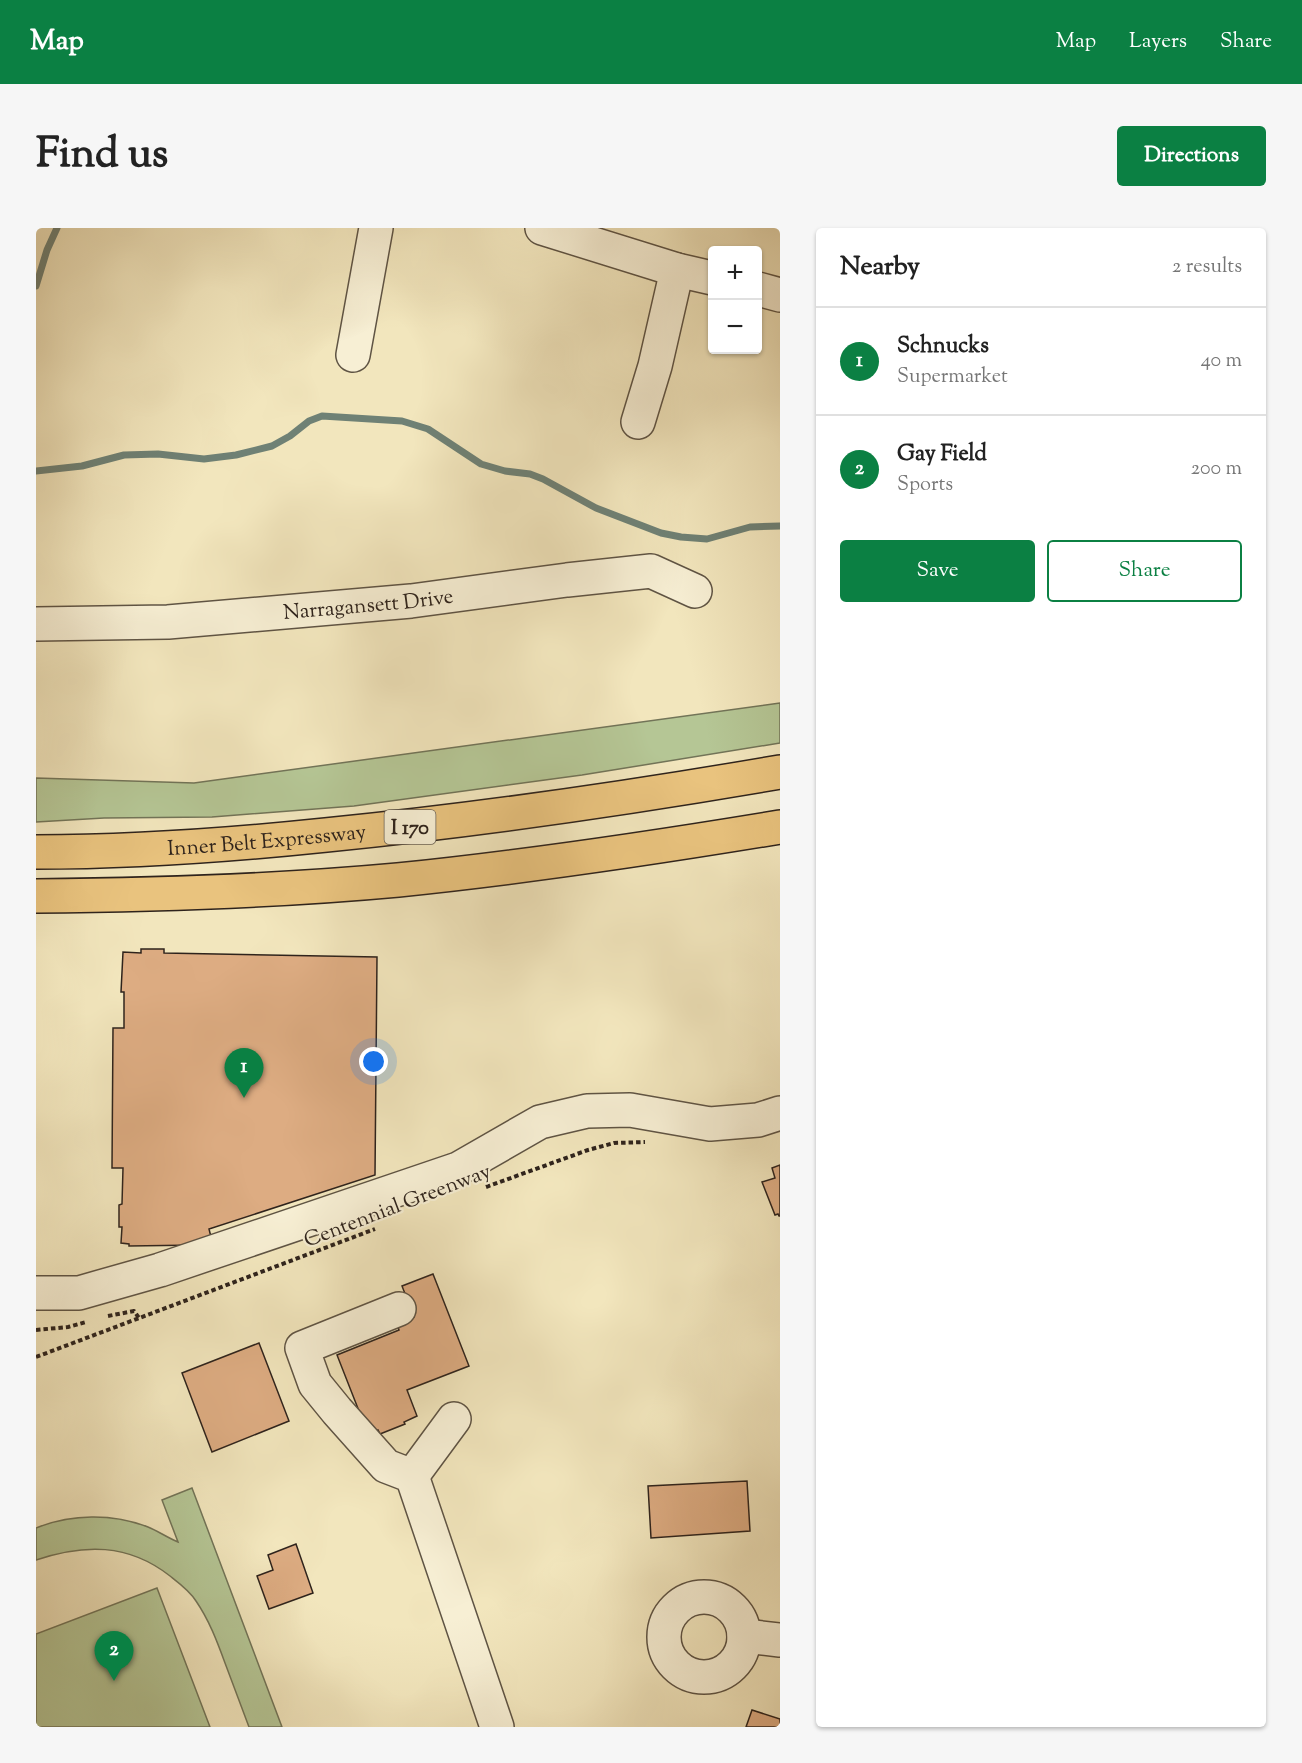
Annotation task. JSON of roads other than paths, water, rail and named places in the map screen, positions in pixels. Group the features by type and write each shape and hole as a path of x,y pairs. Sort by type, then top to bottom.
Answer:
{"highway":[{"name":"Inner Belt Expressway","path":"36,852 138,850 221,845 390,829 638,796 780,772"},
{"path":"36,896 228,891 395,880 561,861 780,827"}],"street":[{"path":"353,355 376,228"},
{"path":"542,228 677,270 708,277"},
{"path":"638,422 655,366 677,270"},
{"path":"762,291 780,295"},
{"name":"Narragansett Drive","path":"36,624 168,622 411,601 651,571 695,591"},
{"path":"36,1293 79,1293 160,1270 458,1169 540,1122 587,1111 630,1110 710,1124 758,1120 780,1113"},
{"path":"399,1309 302,1348 315,1384 330,1402 387,1466 412,1476 497,1727"},
{"path":"412,1476 454,1419"},
{"path":"744,1636 780,1640"}],"waterway":[{"path":"36,286 47,250 57,228"},
{"path":"36,471 82,466 124,455 158,454 204,459 236,455 272,446 309,421 322,416 402,421 428,429 481,464 505,471 530,474 596,508 661,533 707,539 750,527 780,526"}],"place":[{"name":"Schnucks","path":"244,1098"},
{"name":"Gay Field","path":"114,1681"}]}
